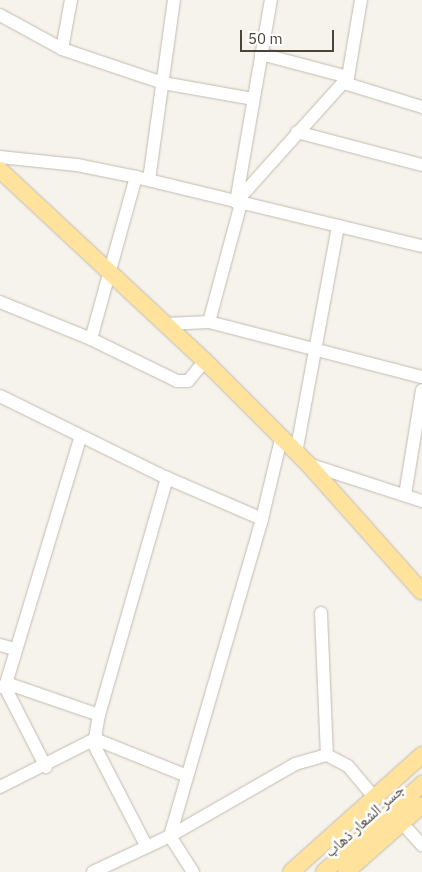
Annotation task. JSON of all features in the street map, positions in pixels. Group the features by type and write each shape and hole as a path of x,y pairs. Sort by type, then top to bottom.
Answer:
{"main road":[{"path":"0,170 205,361 302,459 422,592"},
{"path":"291,872 422,756"},
{"name":"جسر الشعار ذهاب","path":"306,872 422,769"},
{"path":"324,872 422,784"},
{"path":"346,872 422,805"}],"street":[{"path":"62,49 71,0"},
{"path":"149,180 174,0"},
{"path":"209,322 238,202 253,99 271,0"},
{"path":"238,202 346,80 361,0"},
{"path":"0,14 62,49 162,83 253,99"},
{"path":"261,54 346,80 422,107"},
{"path":"298,132 422,165"},
{"path":"0,157 77,165 136,177 422,246"},
{"path":"91,339 136,177"},
{"path":"338,226 316,351 302,459 422,501"},
{"path":"0,302 91,339 183,382 194,376 205,361"},
{"path":"166,324 209,322 422,377"},
{"path":"405,495 422,390"},
{"path":"0,396 167,478 262,519"},
{"path":"46,767 3,686 81,436"},
{"path":"193,872 170,836 262,519 281,439"},
{"path":"147,847 93,740 167,478"},
{"path":"321,614 327,755"},
{"path":"0,645 15,649"},
{"path":"3,686 99,715"},
{"path":"93,740 188,776"},
{"path":"0,787 46,767 93,740"},
{"path":"93,872 170,836 295,764 327,755 348,766 374,797"},
{"path":"402,823 422,845"}]}
